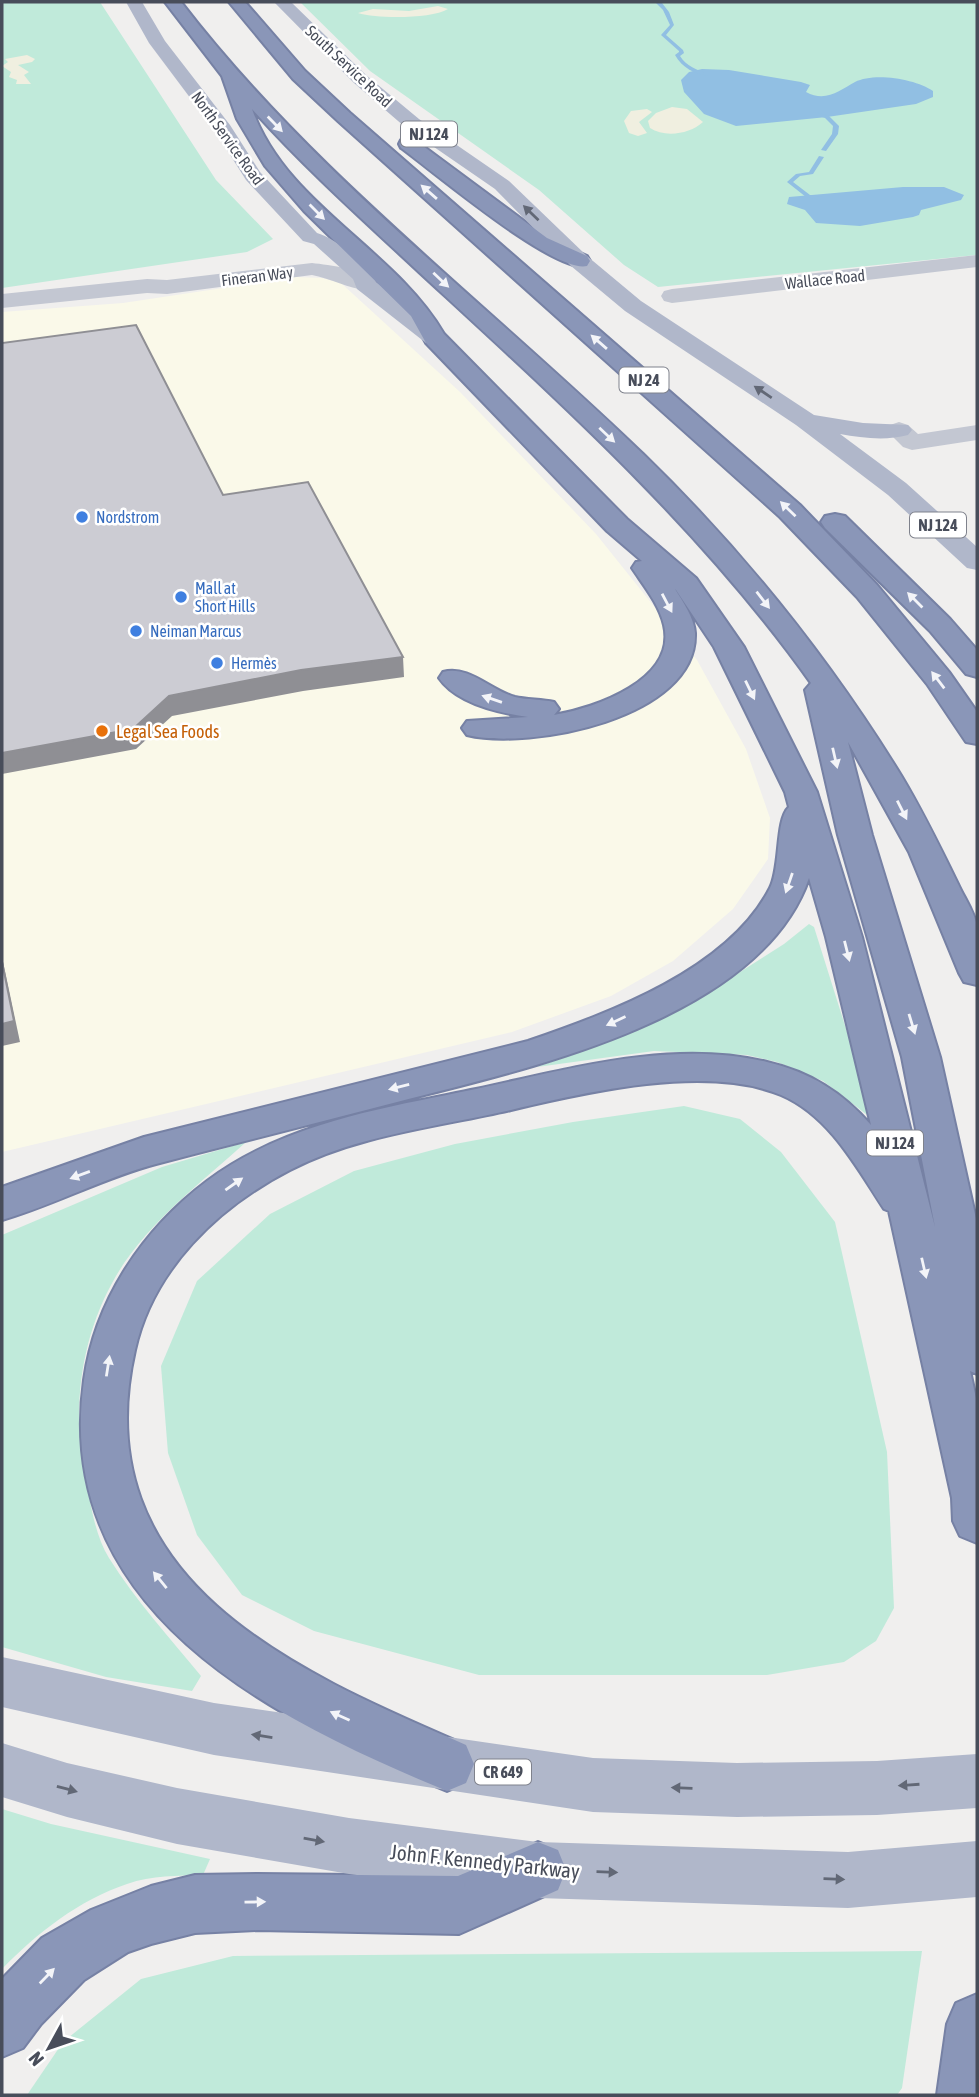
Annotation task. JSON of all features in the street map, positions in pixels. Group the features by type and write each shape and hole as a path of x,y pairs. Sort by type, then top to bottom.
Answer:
{"highway":[{"path":"173,2 194,32 303,152 698,524 752,586 816,668 864,741 941,887 977,973"},
{"name":"NJ 24","path":"237,2 299,75 344,117 739,463 828,550 867,591 937,678 977,736"},
{"path":"281,53 316,72 390,131 540,242 579,261"},
{"path":"230,73 246,120 272,162 311,207 420,313 435,338"},
{"name":"NJ 124","path":"435,338 617,525 686,584 729,647 801,792 844,937 913,1219 977,1503"},
{"path":"623,362 819,507 940,625 977,668"},
{"path":"478,728 551,725 589,718 632,698 671,668 678,656 680,632 670,605 617,525"},
{"path":"816,668 835,760 855,835 921,1057 955,1219 977,1355"},
{"path":"454,678 475,693 499,702 535,709 574,710 632,698"},
{"path":"2,1204 144,1152 535,1053 582,1037 685,988 740,948 772,918 790,886 801,792"},
{"path":"447,1764 302,1698 252,1666 202,1624 159,1582 129,1535 114,1490 105,1444 104,1392 111,1348 124,1311 154,1259 175,1233 216,1197 249,1173 282,1156 330,1138 562,1083 699,1069 765,1074 812,1094 854,1131 913,1219"},
{"path":"2,2027 20,2003 63,1959 111,1930 151,1915 195,1904 246,1902 458,1905 538,1870"},
{"path":"967,2095 977,2026"}],"main road":[{"name":"North Service Road","path":"134,2 157,43 223,129 253,176 310,237 321,240 364,277 365,284 435,338"},
{"name":"South Service Road","path":"282,2 359,79 412,123 502,185 579,261"},
{"name":"NJ 124","path":"579,261 633,306 805,420 897,489 977,562"},
{"path":"805,420 905,436"},
{"path":"897,489 884,466 894,448 905,436"},
{"name":"CR 649","path":"2,1682 214,1729 593,1785 737,1790 877,1788 977,1780"},
{"name":"John F. Kennedy Parkway","path":"2,1770 67,1790 177,1816 349,1846 538,1870 848,1880 977,1868"}],"street":[{"name":"Fineran Way","path":"147,286 165,280 295,259 309,247 310,237"},
{"name":"Wallace Road","path":"672,296 977,261"},
{"name":"Fineran Way","path":"2,301 147,286 167,287 312,269 335,272 365,284"},
{"path":"905,436 977,418"},
{"path":"905,436 977,433"}],"shaded area":[{"path":"296,277 322,278 341,283 460,392 596,534 697,660 746,749 770,818 768,859 733,909 673,961 611,996 512,1032 2,1152 2,312 123,303"}],"green space":[{"path":"2,2 100,2 216,180 273,239 247,252 2,288"},
{"path":"300,2 977,2 977,255 658,287 624,265 539,190 370,71"},
{"path":"809,924 814,927 875,1121 823,1081 777,1062 747,1055 654,1051 537,1067 608,1042 658,1020 701,997 784,944"},
{"path":"684,1106 740,1119 781,1152 835,1222 887,1452 894,1608 876,1641 844,1662 767,1675 479,1675 314,1631 242,1595 197,1535 168,1453 161,1366 197,1281 270,1214 354,1171 455,1144 573,1122"},
{"path":"246,1142 159,1221 129,1257 104,1298 82,1371 79,1422 81,1447 93,1516 104,1549 141,1604 201,1676 192,1691 106,1677 2,1647 2,1235 162,1167"},
{"path":"2,1809 51,1824 210,1859 203,1875 146,1879 92,1899 44,1931 2,1969"},
{"path":"922,1951 902,2088 897,2095 27,2095 63,2042 141,1979 233,1956"}],"sand":[{"path":"438,6 448,9 430,15 404,17 358,13 373,9 409,11"},
{"path":"27,55 35,59 18,65 29,72 24,75 31,84 16,84 17,80 9,77 11,72 2,66 8,62 5,59"},
{"path":"672,107 687,109 703,122 691,129 670,134 650,128 648,121 656,113"},
{"path":"647,109 652,112 639,122 647,133 638,136 629,133 624,121 631,111"}],"water":[{"path":"702,69 729,70 801,82 810,85 806,92 820,96 832,94 863,79 895,78 926,87 933,91 933,97 916,104 827,117 736,126 704,114 684,92 681,80 689,72"},
{"path":"903,187 944,187 964,195 961,200 921,210 919,215 913,217 860,226 816,223 805,210 787,204 789,197"}],"building":[{"name":"Mall at Short Hills","path":"136,325 223,495 308,482 403,657 301,670 169,696 133,729 2,753 2,343"},
{"path":"2,962 14,1021 2,1024"}],"waterway":[{"path":"657,2 665,9 672,25 663,35 681,50 682,53 677,55 679,59 689,68 707,75"},
{"path":"815,113 827,117 836,126 835,134 824,150"},
{"path":"821,157 811,173 798,175 790,182 808,196 821,198"}],"place":[{"name":"Nordstrom","path":"82,517"},
{"name":"Mall at Short Hills","path":"181,597"},
{"name":"Neiman Marcus","path":"136,631"},
{"name":"Hermès","path":"217,663"},
{"name":"Legal Sea Foods","path":"102,731"}]}
